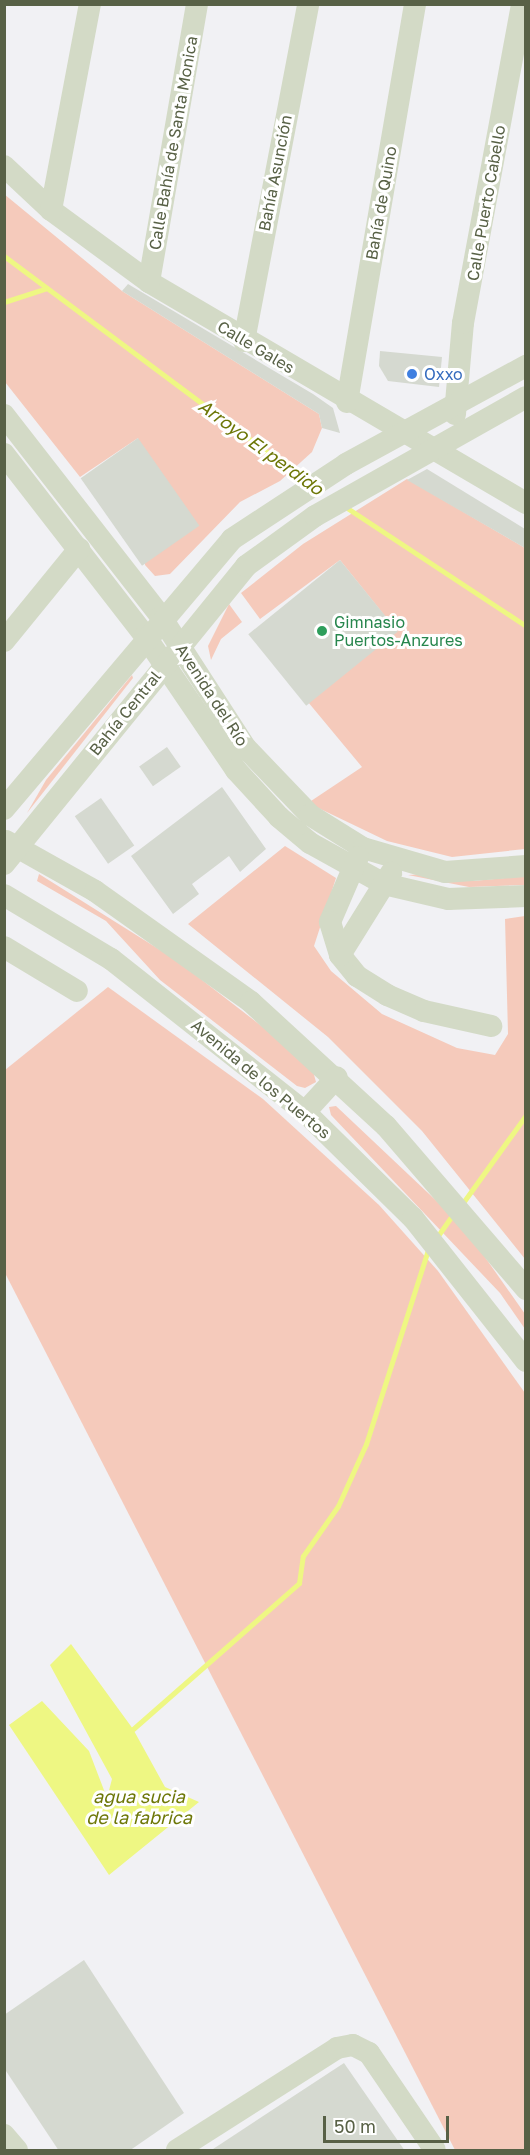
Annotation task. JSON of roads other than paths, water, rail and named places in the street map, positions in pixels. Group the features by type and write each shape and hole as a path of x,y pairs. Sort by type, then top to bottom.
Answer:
{"street":[{"path":"51,210 90,4"},
{"name":"Calle Bahía de Santa Monica","path":"150,282 197,4"},
{"name":"Bahía Asunción","path":"244,341 308,4"},
{"name":"Bahía de Quino","path":"347,402 415,4"},
{"name":"Calle Puerto Cabello","path":"455,433 455,402 464,323 522,4"},
{"name":"Calle Gales","path":"4,166 51,210 150,282 347,402 525,502"},
{"name":"Bahía Central","path":"4,809 161,617 232,539 346,464 401,431 525,366"},
{"name":"Bahía Central","path":"9,850 246,566 309,520 455,433 525,397"},
{"name":"Avenida del Río","path":"4,415 46,462 161,617 245,747 286,794 325,825 363,848 399,861 445,872 525,866"},
{"path":"12,468 46,462"},
{"name":"Avenida del Río","path":"12,468 80,549 145,636 236,770 310,843 351,869 384,884 448,899 525,896"},
{"path":"294,498 309,520"},
{"path":"4,641 80,549"},
{"path":"310,843 325,825"},
{"path":"363,848 351,869 330,922 340,955 357,976 387,995 424,1011 491,1026"},
{"path":"9,850 175,944 337,1077 439,1183 525,1289"},
{"path":"340,955 399,861"},
{"name":"Avenida de los Puertos","path":"4,895 111,959 305,1112 420,1226 525,1361"},
{"path":"4,946 76,991"},
{"path":"305,1112 337,1077"},
{"path":"177,2151 337,2048 353,2045 369,2053 435,2151"},
{"path":"4,2135 17,2151"}],"water":[{"name":"agua sucia de la fabrica","path":"71,1644 133,1729 165,1787 199,1802 109,1875 9,1725 42,1701 89,1751 107,1798 112,1779 50,1665"}],"waterway":[{"name":"Arroyo El perdido","path":"4,256 309,483"},
{"path":"4,302 47,288"},
{"name":"Arroyo El perdido","path":"344,506 526,626"},
{"path":"462,1204 526,1115"},
{"path":"437,1237 454,1213"},
{"path":"133,1729 299,1583 303,1556 338,1506 366,1444 429,1247"}],"place":[{"name":"Oxxo","path":"412,374"},
{"name":"Gimnasio Puertos-Anzures","path":"322,631"}]}
